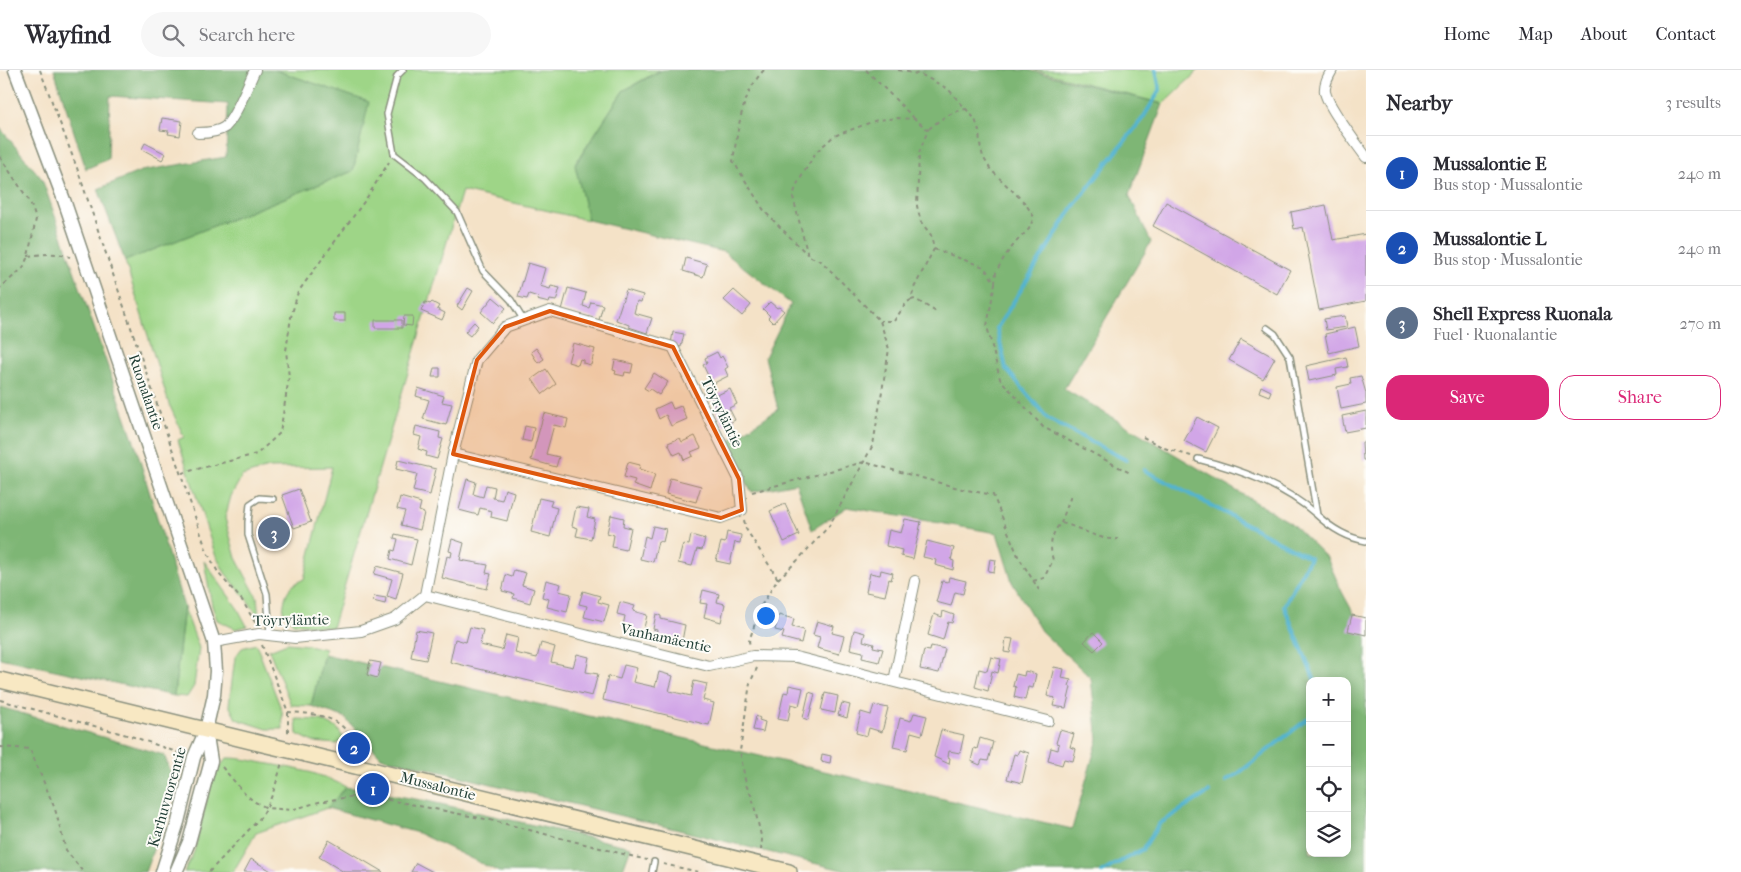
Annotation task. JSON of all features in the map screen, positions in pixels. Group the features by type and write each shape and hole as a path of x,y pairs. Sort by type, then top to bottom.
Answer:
{"main road":[{"name":"Mussalontie","path":"0,680 789,872"}],"street":[{"name":"Ruonalantie","path":"14,70 42,139 84,258 214,642 216,671 214,695 206,730"},
{"path":"198,133 211,132 224,127 234,115 255,70"},
{"path":"1332,70 1326,80 1325,91 1329,103 1366,156"},
{"name":"Töyryläntie","path":"214,642 264,634 295,638 362,631 396,619 425,595 453,454 477,360 505,327 550,311 673,347 739,479 742,510"},
{"path":"453,454 721,518 742,510"},
{"path":"894,681 915,582"},
{"name":"Vanhamäentie","path":"425,595 709,666 756,656 796,657 1048,721"},
{"name":"Karhuvuorentie","path":"162,872 178,822 194,757 206,730"},
{"name":"Karhuvuorentie","path":"176,872 189,842 211,761 206,730"}],"lane":[{"path":"403,70 396,76 387,114 394,154 425,178 456,212 483,270 511,300 524,321"},
{"path":"1267,328 1275,334 1290,356 1317,516"},
{"path":"1198,459 1223,465 1272,484 1302,502 1326,524 1356,540 1366,541"},
{"path":"264,634 267,594 248,535 248,522 250,504 259,498 273,499"},
{"path":"652,872 654,862"}],"path":[{"path":"40,70 77,168 207,552 219,574 242,600 264,634 264,651 288,712 289,730 287,738"},
{"path":"757,864 762,840 752,797 746,786 740,751 750,683 756,670 756,656 749,641 760,606 778,579 829,526 873,445 889,349 880,321 821,261 808,256 765,212 733,161 742,108 759,75 764,70"},
{"path":"866,70 928,130"},
{"path":"898,70 922,75 948,89 975,119 983,157 991,170 1025,203 1034,217 1029,229 1005,256 996,272 986,326 1000,379 1043,427 1132,474"},
{"path":"880,321 894,321 907,302 911,300 914,288 934,250 931,235 921,222 917,206 919,154 928,130 939,119 957,110 966,109"},
{"path":"808,256 793,197 796,186 816,152 834,136 877,120 915,119"},
{"path":"181,473 258,454 280,433 289,377 286,351 298,292 366,198 394,154"},
{"path":"0,157 30,202 36,219 28,256 23,268 0,288"},
{"path":"934,250 984,267 995,282"},
{"path":"28,256 47,253 84,258"},
{"path":"911,300 915,300 938,313"},
{"path":"1143,437 1164,448 1198,459"},
{"path":"741,496 760,489 864,462 962,489 993,495 1018,556 1039,590"},
{"path":"1033,581 1044,578 1053,560 1051,551 1054,530 1061,523 1072,493"},
{"path":"742,510 746,529 778,579"},
{"path":"1061,523 1090,534 1112,540 1118,539"},
{"path":"0,700 134,737 194,757"},
{"path":"288,712 306,713 334,721 349,734 354,748"},
{"path":"0,747 30,749 55,809 66,850 83,872"},
{"path":"209,872 261,817 267,808 284,754"},
{"path":"211,761 220,765 246,795 267,808 291,810 319,802 349,797 379,798 490,820 699,872"},
{"path":"373,789 379,798"}],"highlighted area":[{"path":"550,311 673,347 739,479 742,510 721,518 453,454 477,360 505,327"}],"green space":[{"path":"54,70 275,70 369,102 353,171 125,261 98,189 141,171 226,157 228,104 110,96 108,159 86,169"},
{"path":"275,70 660,70 623,91 575,164 588,220 462,191 332,628 293,623 283,612 288,591 304,579 332,467 268,468 242,476 231,496 225,518 236,558 257,597 259,617 225,573 215,554 178,440 184,437 169,404 125,261 353,171 368,102"},
{"path":"662,70 1028,70 1163,104 1129,195 1151,242 1064,389 1291,523 1327,558 1342,592 1366,636 1366,872 850,872 381,757 344,717 311,706 324,654 1072,829 1098,739 1091,678 1041,631 1012,582 997,533 847,507 812,530 796,483 752,492 722,446 778,409 765,357 791,304 724,252 588,220 575,165 623,91"},
{"path":"1035,70 1199,70 1163,104"},
{"path":"0,128 42,179 135,444 184,607 174,696 0,658"},
{"path":"204,561 238,609 247,626 236,629 217,620 212,606"},
{"path":"184,607 199,648 194,686 187,697 174,696"},
{"path":"287,643 325,649 311,706 291,705 269,650"},
{"path":"256,644 282,711 283,729 267,729 236,719 229,705 235,657 242,648"},
{"path":"0,707 164,755 174,780 164,820 145,872 0,872"},
{"path":"296,719 321,720 337,728 344,739 337,744 313,742 297,734"},
{"path":"227,758 245,759 300,770 327,778 346,787 327,808 256,833 233,872 184,872 194,852 213,775"},
{"path":"346,787 427,801 631,847 622,872 499,872 418,833 327,808"}],"building":[{"path":"162,118 182,121 180,136 168,134 169,131 160,130"},
{"path":"145,143 166,154 162,160 142,149"},
{"path":"1166,202 1290,270 1277,294 1153,226"},
{"path":"1326,205 1333,240 1366,234 1366,301 1319,310 1303,227 1294,229 1291,212"},
{"path":"686,258 707,264 703,277 683,271"},
{"path":"528,263 545,268 540,286 550,289 551,286 560,288 556,301 550,300 549,303 537,300 538,297 529,294 527,299 518,297"},
{"path":"468,288 473,291 462,310 457,306"},
{"path":"568,288 586,293 583,306 589,308 591,302 603,305 599,320 562,310"},
{"path":"626,290 643,295 641,302 637,301 634,313 652,318 647,333 616,320"},
{"path":"734,290 751,305 742,316 724,300"},
{"path":"493,297 506,308 493,323 481,312"},
{"path":"425,302 430,304 432,302 439,306 437,309 445,313 442,320 421,311"},
{"path":"770,302 784,311 773,323 768,318 770,316 763,309"},
{"path":"334,313 345,313 345,321 334,321"},
{"path":"404,316 413,316 412,326 403,325"},
{"path":"1345,316 1347,327 1326,330 1324,319"},
{"path":"375,320 402,320 402,328 375,328"},
{"path":"474,322 478,326 470,336 465,332"},
{"path":"1355,327 1359,346 1329,353 1325,334"},
{"path":"673,332 684,334 681,347 671,344"},
{"path":"1241,339 1275,358 1263,379 1229,360"},
{"path":"573,343 595,349 591,365 583,363 583,360 580,359 578,365 568,362"},
{"path":"536,348 544,359 538,363 531,352"},
{"path":"717,352 720,358 722,356 728,367 725,369 728,376 712,384 703,365 707,363 705,358"},
{"path":"1346,357 1348,367 1336,369 1337,375 1309,381 1306,366"},
{"path":"615,360 633,364 631,373 625,372 624,376 615,374 616,371 613,370"},
{"path":"434,368 440,368 440,377 432,377"},
{"path":"546,369 556,384 543,394 532,379"},
{"path":"654,373 668,382 659,395 650,389 649,391 644,388"},
{"path":"1361,376 1366,393 1366,404 1341,409 1337,387 1351,384 1350,378"},
{"path":"1261,386 1271,391 1269,396 1259,392"},
{"path":"418,388 444,396 442,402 452,404 446,425 423,419 429,400 416,396"},
{"path":"730,389 737,404 729,408 735,420 724,426 711,398"},
{"path":"670,402 673,409 681,406 687,419 671,426 666,415 659,419 655,409"},
{"path":"1366,411 1366,428 1345,432 1342,416"},
{"path":"544,413 568,419 566,428 554,425 546,454 559,457 556,467 531,460"},
{"path":"1197,417 1218,428 1206,452 1184,441"},
{"path":"416,426 440,432 439,438 443,439 437,459 426,456 427,452 418,449 421,437 414,435"},
{"path":"525,426 534,428 531,442 522,440"},
{"path":"695,436 701,448 691,452 693,456 684,460 681,452 674,455 668,443 680,438 682,442"},
{"path":"1362,442 1366,442 1366,460 1363,460"},
{"path":"398,460 436,469 430,495 413,491 417,474 396,469"},
{"path":"628,462 640,465 639,469 655,474 650,491 633,485 635,480 624,477"},
{"path":"670,478 701,486 696,502 666,494"},
{"path":"467,479 476,482 473,494 483,497 486,485 495,487 493,498 502,500 505,489 514,492 507,521 491,517 492,511 480,508 478,515 459,510"},
{"path":"299,489 311,522 294,528 282,495"},
{"path":"400,497 421,503 419,511 424,513 420,530 401,525 405,511 397,509"},
{"path":"539,498 552,501 550,506 557,508 550,537 531,532"},
{"path":"785,504 799,535 784,542 770,511"},
{"path":"576,507 589,509 587,517 595,519 591,539 576,536 578,528 572,526"},
{"path":"611,515 624,518 623,526 631,528 626,550 612,547 614,535 607,533"},
{"path":"275,518 284,543 273,547 264,522"},
{"path":"905,519 921,522 913,559 901,556 902,550 886,546 889,530 901,533"},
{"path":"653,526 666,529 663,542 658,541 653,562 640,559 645,536 650,538"},
{"path":"727,532 741,535 740,543 735,542 730,564 716,561 721,542 725,543"},
{"path":"395,534 417,539 411,565 390,559 392,550 395,551 398,539 394,538"},
{"path":"691,535 705,539 702,550 697,549 692,566 678,563 683,544 689,545"},
{"path":"452,539 464,543 460,560 488,565 486,573 491,574 487,589 442,578 447,556 451,557 452,552 449,551"},
{"path":"927,541 954,548 951,560 954,561 953,570 935,565 936,560 923,557"},
{"path":"990,559 996,560 994,572 988,571"},
{"path":"377,566 403,573 396,599 387,596 392,579 374,574"},
{"path":"514,570 526,573 522,585 534,589 530,603 513,598 514,594 502,591 506,575 512,577"},
{"path":"881,570 893,573 891,580 889,579 885,596 866,592 870,573 880,575"},
{"path":"949,577 966,581 963,594 955,592 951,606 936,602 942,581 948,582"},
{"path":"546,580 561,584 559,591 571,594 567,612 547,607 549,599 542,597"},
{"path":"703,590 719,594 717,602 725,604 721,622 704,617 707,604 700,603"},
{"path":"583,591 600,596 598,602 609,605 604,622 584,617 587,606 579,604"},
{"path":"374,596 386,598 385,604 373,601"},
{"path":"620,602 635,606 633,611 647,615 643,632 623,626 625,616 617,614"},
{"path":"943,611 954,615 952,623 948,622 943,640 928,635 934,614 942,617"},
{"path":"656,614 661,616 661,619 685,625 682,641 656,635 657,630 653,629"},
{"path":"779,615 794,619 792,627 804,630 801,643 782,638 784,632 775,630"},
{"path":"1352,615 1366,618 1366,635 1348,631"},
{"path":"817,621 834,626 832,633 844,636 839,654 817,648 820,637 813,635"},
{"path":"470,627 483,630 480,645 502,650 506,635 518,638 515,653 537,658 541,643 555,647 551,662 573,667 577,654 589,657 586,672 598,674 592,696 450,662 455,639 466,642"},
{"path":"416,630 432,633 426,660 411,657"},
{"path":"854,630 865,633 863,641 874,644 873,647 883,649 879,662 862,658 863,652 850,649"},
{"path":"1093,632 1103,642 1094,651 1084,642"},
{"path":"1006,638 1013,639 1010,653 1004,652"},
{"path":"931,646 945,649 939,673 920,669 924,650 930,651"},
{"path":"991,657 1001,659 998,673 992,671 988,691 975,687 979,669 987,671"},
{"path":"370,661 381,663 377,678 367,675"},
{"path":"624,665 637,668 633,682 655,687 659,672 673,676 669,691 691,696 694,681 707,684 703,700 714,703 709,725 603,700 608,676 620,679"},
{"path":"1054,667 1064,669 1062,678 1071,680 1066,708 1053,706 1055,698 1047,696"},
{"path":"1025,671 1036,674 1033,688 1028,687 1025,700 1014,697 1016,687 1013,686 1016,674 1024,676"},
{"path":"789,685 803,688 799,706 791,704 788,721 778,719 784,692 788,693"},
{"path":"809,692 815,694 808,720 803,718"},
{"path":"825,693 838,696 835,713 821,710"},
{"path":"842,703 850,705 847,718 838,715"},
{"path":"874,705 888,708 882,732 869,728 867,736 856,733 861,712 871,715"},
{"path":"914,713 927,716 922,735 911,732 907,750 893,747 900,718 911,721"},
{"path":"756,716 760,718 759,720 765,722 763,732 753,730"},
{"path":"941,730 964,735 960,753 949,751 949,764 934,757"},
{"path":"1060,730 1074,734 1070,747 1076,749 1073,761 1064,759 1062,765 1048,761 1051,748 1058,750 1059,744 1056,743"},
{"path":"980,738 993,742 988,761 982,760 980,765 971,761 974,748 977,749"},
{"path":"1019,750 1029,753 1022,783 1007,779 1014,754 1017,755"},
{"path":"822,754 831,756 830,763 821,761"},
{"path":"329,840 383,872 344,872 319,857"},
{"path":"251,859 273,872 244,872"},
{"path":"416,863 433,872 411,872"}],"waterway":[{"path":"1126,460 1048,419 1006,369 997,328 1073,207 1143,118 1160,90 1156,70"},
{"path":"1144,470 1310,558 1284,606 1313,677"},
{"path":"1226,781 1239,773 1306,720"},
{"path":"1102,872 1143,849 1159,824 1209,792"}],"place":[{"name":"Shell Express Ruonala","path":"274,533"},
{"name":"Mussalontie L","path":"354,748"},
{"name":"Mussalontie E","path":"373,789"}]}
